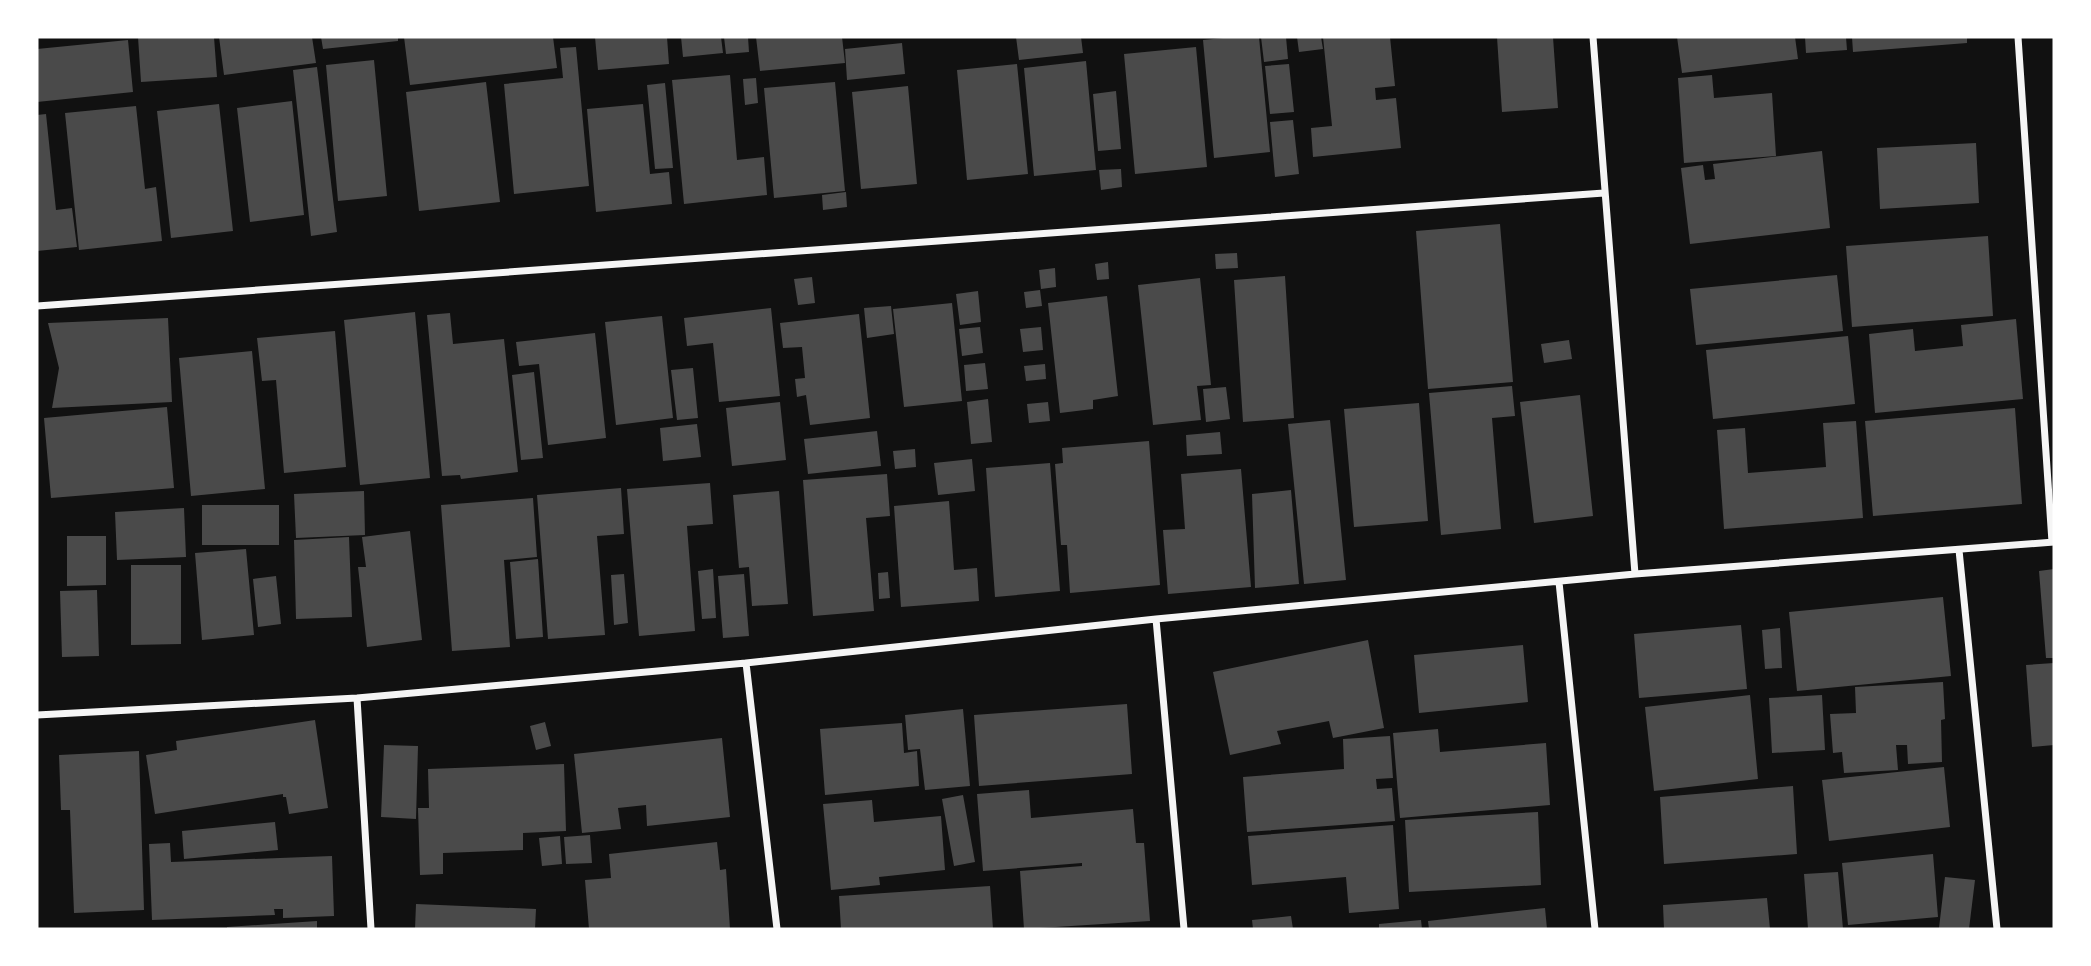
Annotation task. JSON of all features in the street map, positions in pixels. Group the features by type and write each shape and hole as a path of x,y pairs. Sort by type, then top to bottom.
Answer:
{"street":[{"path":"1593,37 1635,574"},
{"path":"37,715 357,698 746,663 1156,618 1635,574 2053,542 2018,37"},
{"path":"37,306 1604,193"},
{"path":"1959,550 1997,929"},
{"path":"1559,582 1595,929"},
{"path":"1156,618 1184,929"},
{"path":"746,663 777,929"},
{"path":"357,698 372,929"}],"building":[{"path":"138,37 214,37 217,77 141,82"},
{"path":"219,37 312,37 316,63 224,75"},
{"path":"321,37 398,37 398,41 323,49"},
{"path":"404,37 553,37 557,68 410,85"},
{"path":"595,37 667,37 669,64 598,70"},
{"path":"681,37 721,37 723,53 683,57"},
{"path":"724,37 748,37 749,52 726,54"},
{"path":"756,37 842,37 845,63 760,71"},
{"path":"1016,37 1081,37 1083,53 1019,60"},
{"path":"1259,37 1270,152 1214,158 1203,40"},
{"path":"1261,37 1286,37 1288,59 1264,62"},
{"path":"1297,37 1321,37 1323,49 1299,52"},
{"path":"1323,37 1390,37 1395,86 1375,88 1376,100 1396,98 1401,148 1313,157 1311,128 1332,126"},
{"path":"1497,37 1553,37 1558,108 1502,112"},
{"path":"1677,37 1795,37 1798,59 1682,73"},
{"path":"1805,37 1846,37 1847,50 1806,53"},
{"path":"1852,37 1967,37 1967,43 1853,52"},
{"path":"128,40 133,92 37,102 37,49"},
{"path":"902,43 905,74 847,80 845,49"},
{"path":"576,47 589,186 514,194 504,84 563,78 560,48"},
{"path":"1196,47 1207,167 1135,174 1124,54"},
{"path":"374,60 387,196 338,201 326,65"},
{"path":"1086,61 1096,170 1034,176 1024,68"},
{"path":"1017,64 1028,174 967,180 957,70"},
{"path":"1289,64 1294,112 1270,114 1265,66"},
{"path":"317,67 337,232 311,236 293,70"},
{"path":"730,75 737,160 764,157 767,195 684,204 672,80"},
{"path":"1712,75 1714,98 1772,93 1776,156 1684,163 1678,78"},
{"path":"756,78 758,103 745,105 743,79"},
{"path":"486,82 500,202 419,211 406,92"},
{"path":"835,82 845,191 774,198 764,88"},
{"path":"665,83 673,168 655,169 647,85"},
{"path":"908,86 917,184 861,189 852,92"},
{"path":"1116,91 1121,149 1098,151 1093,94"},
{"path":"292,101 304,215 250,222 237,108"},
{"path":"219,104 233,231 171,238 157,111"},
{"path":"643,104 650,174 669,172 672,204 596,212 587,109"},
{"path":"136,106 145,189 156,187 162,241 79,250 65,113"},
{"path":"46,114 56,210 72,208 77,247 37,251 37,115"},
{"path":"1293,120 1299,174 1275,177 1270,122"},
{"path":"1976,143 1979,203 1880,209 1877,148"},
{"path":"1822,151 1830,228 1690,244 1681,168 1703,165 1705,180 1715,179 1713,164"},
{"path":"1121,169 1122,187 1101,190 1099,170"},
{"path":"846,192 847,207 823,210 822,195"},
{"path":"1500,224 1513,382 1428,389 1416,231"},
{"path":"1988,236 1993,316 1852,327 1846,246"},
{"path":"1237,253 1238,268 1216,269 1215,254"},
{"path":"1108,262 1109,279 1097,280 1095,264"},
{"path":"1055,268 1056,287 1041,289 1039,270"},
{"path":"1837,275 1843,331 1696,345 1690,289"},
{"path":"1285,276 1294,418 1243,422 1234,280"},
{"path":"812,277 815,303 798,305 794,279"},
{"path":"1200,278 1211,385 1197,386 1201,420 1153,425 1138,285"},
{"path":"1040,290 1042,306 1026,308 1024,292"},
{"path":"978,291 981,322 960,325 956,294"},
{"path":"1107,296 1118,396 1093,400 1093,409 1060,413 1048,303"},
{"path":"952,303 962,401 904,407 893,309"},
{"path":"891,306 894,334 867,338 864,308"},
{"path":"771,308 780,396 719,402 713,343 687,346 684,318"},
{"path":"415,312 430,478 360,485 344,320"},
{"path":"450,313 453,344 504,339 518,472 461,479 460,475 442,476 427,315"},
{"path":"859,314 870,418 810,425 806,395 797,397 795,379 805,378 802,347 783,348 780,323"},
{"path":"662,316 673,418 616,425 605,322"},
{"path":"168,318 172,402 52,408 59,368 48,323"},
{"path":"2016,319 2023,399 1875,413 1869,334 1913,329 1915,351 1963,346 1961,325"},
{"path":"980,327 983,353 962,356 959,329"},
{"path":"1041,327 1043,350 1023,352 1020,329"},
{"path":"335,331 346,467 284,473 276,380 262,381 257,338"},
{"path":"595,333 606,438 548,445 539,364 519,366 516,342"},
{"path":"1848,336 1855,404 1713,419 1706,350"},
{"path":"1569,340 1572,359 1544,363 1541,344"},
{"path":"252,351 265,489 191,496 179,358"},
{"path":"985,363 988,389 966,391 964,365"},
{"path":"1045,364 1046,379 1026,381 1024,366"},
{"path":"693,368 698,418 677,420 671,370"},
{"path":"534,372 543,458 521,460 512,375"},
{"path":"1512,386 1515,416 1492,418 1501,529 1441,535 1429,393"},
{"path":"1226,387 1230,419 1206,422 1203,389"},
{"path":"1580,395 1593,516 1534,523 1520,402"},
{"path":"988,399 992,442 971,444 967,402"},
{"path":"780,402 786,460 732,466 726,408"},
{"path":"1048,402 1050,421 1029,423 1027,404"},
{"path":"1419,403 1428,521 1354,527 1344,409"},
{"path":"167,407 174,488 51,498 44,418"},
{"path":"2015,408 2022,504 1873,516 1865,421"},
{"path":"1330,420 1346,580 1304,584 1288,424"},
{"path":"1856,421 1863,518 1724,529 1717,430 1745,428 1748,473 1826,467 1823,423"},
{"path":"697,424 701,457 663,461 660,428"},
{"path":"877,431 881,466 808,474 804,439"},
{"path":"1220,432 1222,454 1187,456 1186,435"},
{"path":"1149,441 1160,585 1070,593 1067,545 1061,545 1055,464 1063,463 1062,448"},
{"path":"915,449 916,467 895,469 893,451"},
{"path":"972,459 975,491 938,495 934,463"},
{"path":"1050,463 1060,591 995,597 986,468"},
{"path":"1241,469 1251,587 1168,594 1163,530 1185,529 1181,474"},
{"path":"887,474 890,516 866,518 874,611 813,616 803,480"},
{"path":"710,483 713,524 687,526 695,631 639,636 627,489"},
{"path":"621,488 624,534 597,536 605,635 548,639 537,495"},
{"path":"1291,490 1299,584 1255,588 1252,494"},
{"path":"364,491 365,535 296,538 294,494"},
{"path":"779,491 788,604 752,606 749,567 739,568 733,495"},
{"path":"533,498 537,557 504,560 510,647 452,651 441,505"},
{"path":"949,501 954,570 977,568 979,601 901,607 894,506"},
{"path":"202,505 279,505 279,545 202,545"},
{"path":"184,508 186,557 117,560 115,512"},
{"path":"410,531 422,640 367,647 358,567 366,567 362,537"},
{"path":"67,536 106,536 106,585 67,586"},
{"path":"349,537 352,617 296,619 294,540"},
{"path":"246,549 254,635 202,640 195,553"},
{"path":"538,559 543,637 516,639 510,562"},
{"path":"131,565 181,565 181,644 131,645"},
{"path":"713,569 716,618 702,619 698,571"},
{"path":"2054,569 2054,658 2046,658 2039,571"},
{"path":"888,572 890,598 879,599 878,573"},
{"path":"624,574 628,623 614,625 611,575"},
{"path":"744,574 749,636 723,638 718,576"},
{"path":"276,576 281,624 258,627 253,579"},
{"path":"97,590 99,656 62,657 60,591"},
{"path":"1943,597 1951,676 1797,691 1789,612"},
{"path":"1741,625 1747,689 1639,698 1634,634"},
{"path":"1780,628 1782,668 1765,669 1762,630"},
{"path":"1368,640 1384,728 1333,738 1329,721 1277,731 1281,744 1230,755 1213,672"},
{"path":"1523,645 1528,702 1419,713 1414,655"},
{"path":"2054,663 2054,745 2032,747 2026,665"},
{"path":"1943,682 1945,719 1941,720 1942,762 1908,764 1907,745 1896,745 1898,770 1844,773 1842,752 1833,753 1830,714 1856,713 1855,687"},
{"path":"1750,695 1758,779 1654,791 1645,707"},
{"path":"1822,695 1825,750 1772,753 1769,698"},
{"path":"1127,704 1132,774 979,786 974,715"},
{"path":"963,709 970,786 925,790 920,749 908,750 905,715"},
{"path":"315,720 328,808 289,814 283,794 155,814 146,755 177,750 176,741"},
{"path":"545,722 551,746 536,750 530,726"},
{"path":"902,723 904,753 917,751 919,786 825,795 820,729"},
{"path":"1438,729 1440,752 1546,743 1550,805 1400,818 1393,733"},
{"path":"1390,736 1393,778 1376,779 1377,789 1392,788 1395,821 1247,832 1243,777 1344,769 1343,739"},
{"path":"722,738 730,817 647,826 646,805 618,808 621,829 582,833 574,754"},
{"path":"384,745 418,746 416,819 381,817"},
{"path":"139,751 144,910 74,913 70,810 61,810 59,755"},
{"path":"564,764 566,831 523,833 523,850 443,853 443,874 420,875 418,808 429,808 428,769"},
{"path":"1944,767 1950,827 1829,841 1822,780"},
{"path":"1793,786 1797,854 1664,864 1660,797"},
{"path":"1029,790 1031,818 1133,809 1136,843 1144,843 1150,921 1024,929 1020,871 1082,866 1082,863 983,871 977,794"},
{"path":"963,795 975,862 954,866 942,799"},
{"path":"872,800 874,822 941,816 945,870 879,877 880,885 831,890 823,804"},
{"path":"1538,812 1541,885 1409,892 1405,820"},
{"path":"275,822 278,850 184,859 182,831"},
{"path":"1393,825 1399,909 1349,913 1346,877 1252,885 1248,836"},
{"path":"590,835 592,863 566,864 564,837"},
{"path":"560,836 562,864 542,866 539,838"},
{"path":"717,842 720,870 726,869 730,929 589,929 585,880 611,878 609,854"},
{"path":"170,843 171,862 332,856 334,916 283,918 283,909 274,909 275,915 152,920 149,844"},
{"path":"1933,854 1938,917 1848,925 1842,863"},
{"path":"1838,872 1843,929 1808,929 1804,874"},
{"path":"1945,877 1975,880 1969,929 1939,928"},
{"path":"990,886 993,929 841,929 839,896"},
{"path":"1767,898 1770,929 1664,929 1663,905"},
{"path":"416,904 536,909 535,929 415,929"},
{"path":"1545,908 1547,929 1429,929 1428,921"},
{"path":"1291,916 1293,929 1253,929 1252,920"},
{"path":"1421,920 1422,929 1379,929 1379,924"},
{"path":"317,921 317,929 227,929 227,927"}]}
